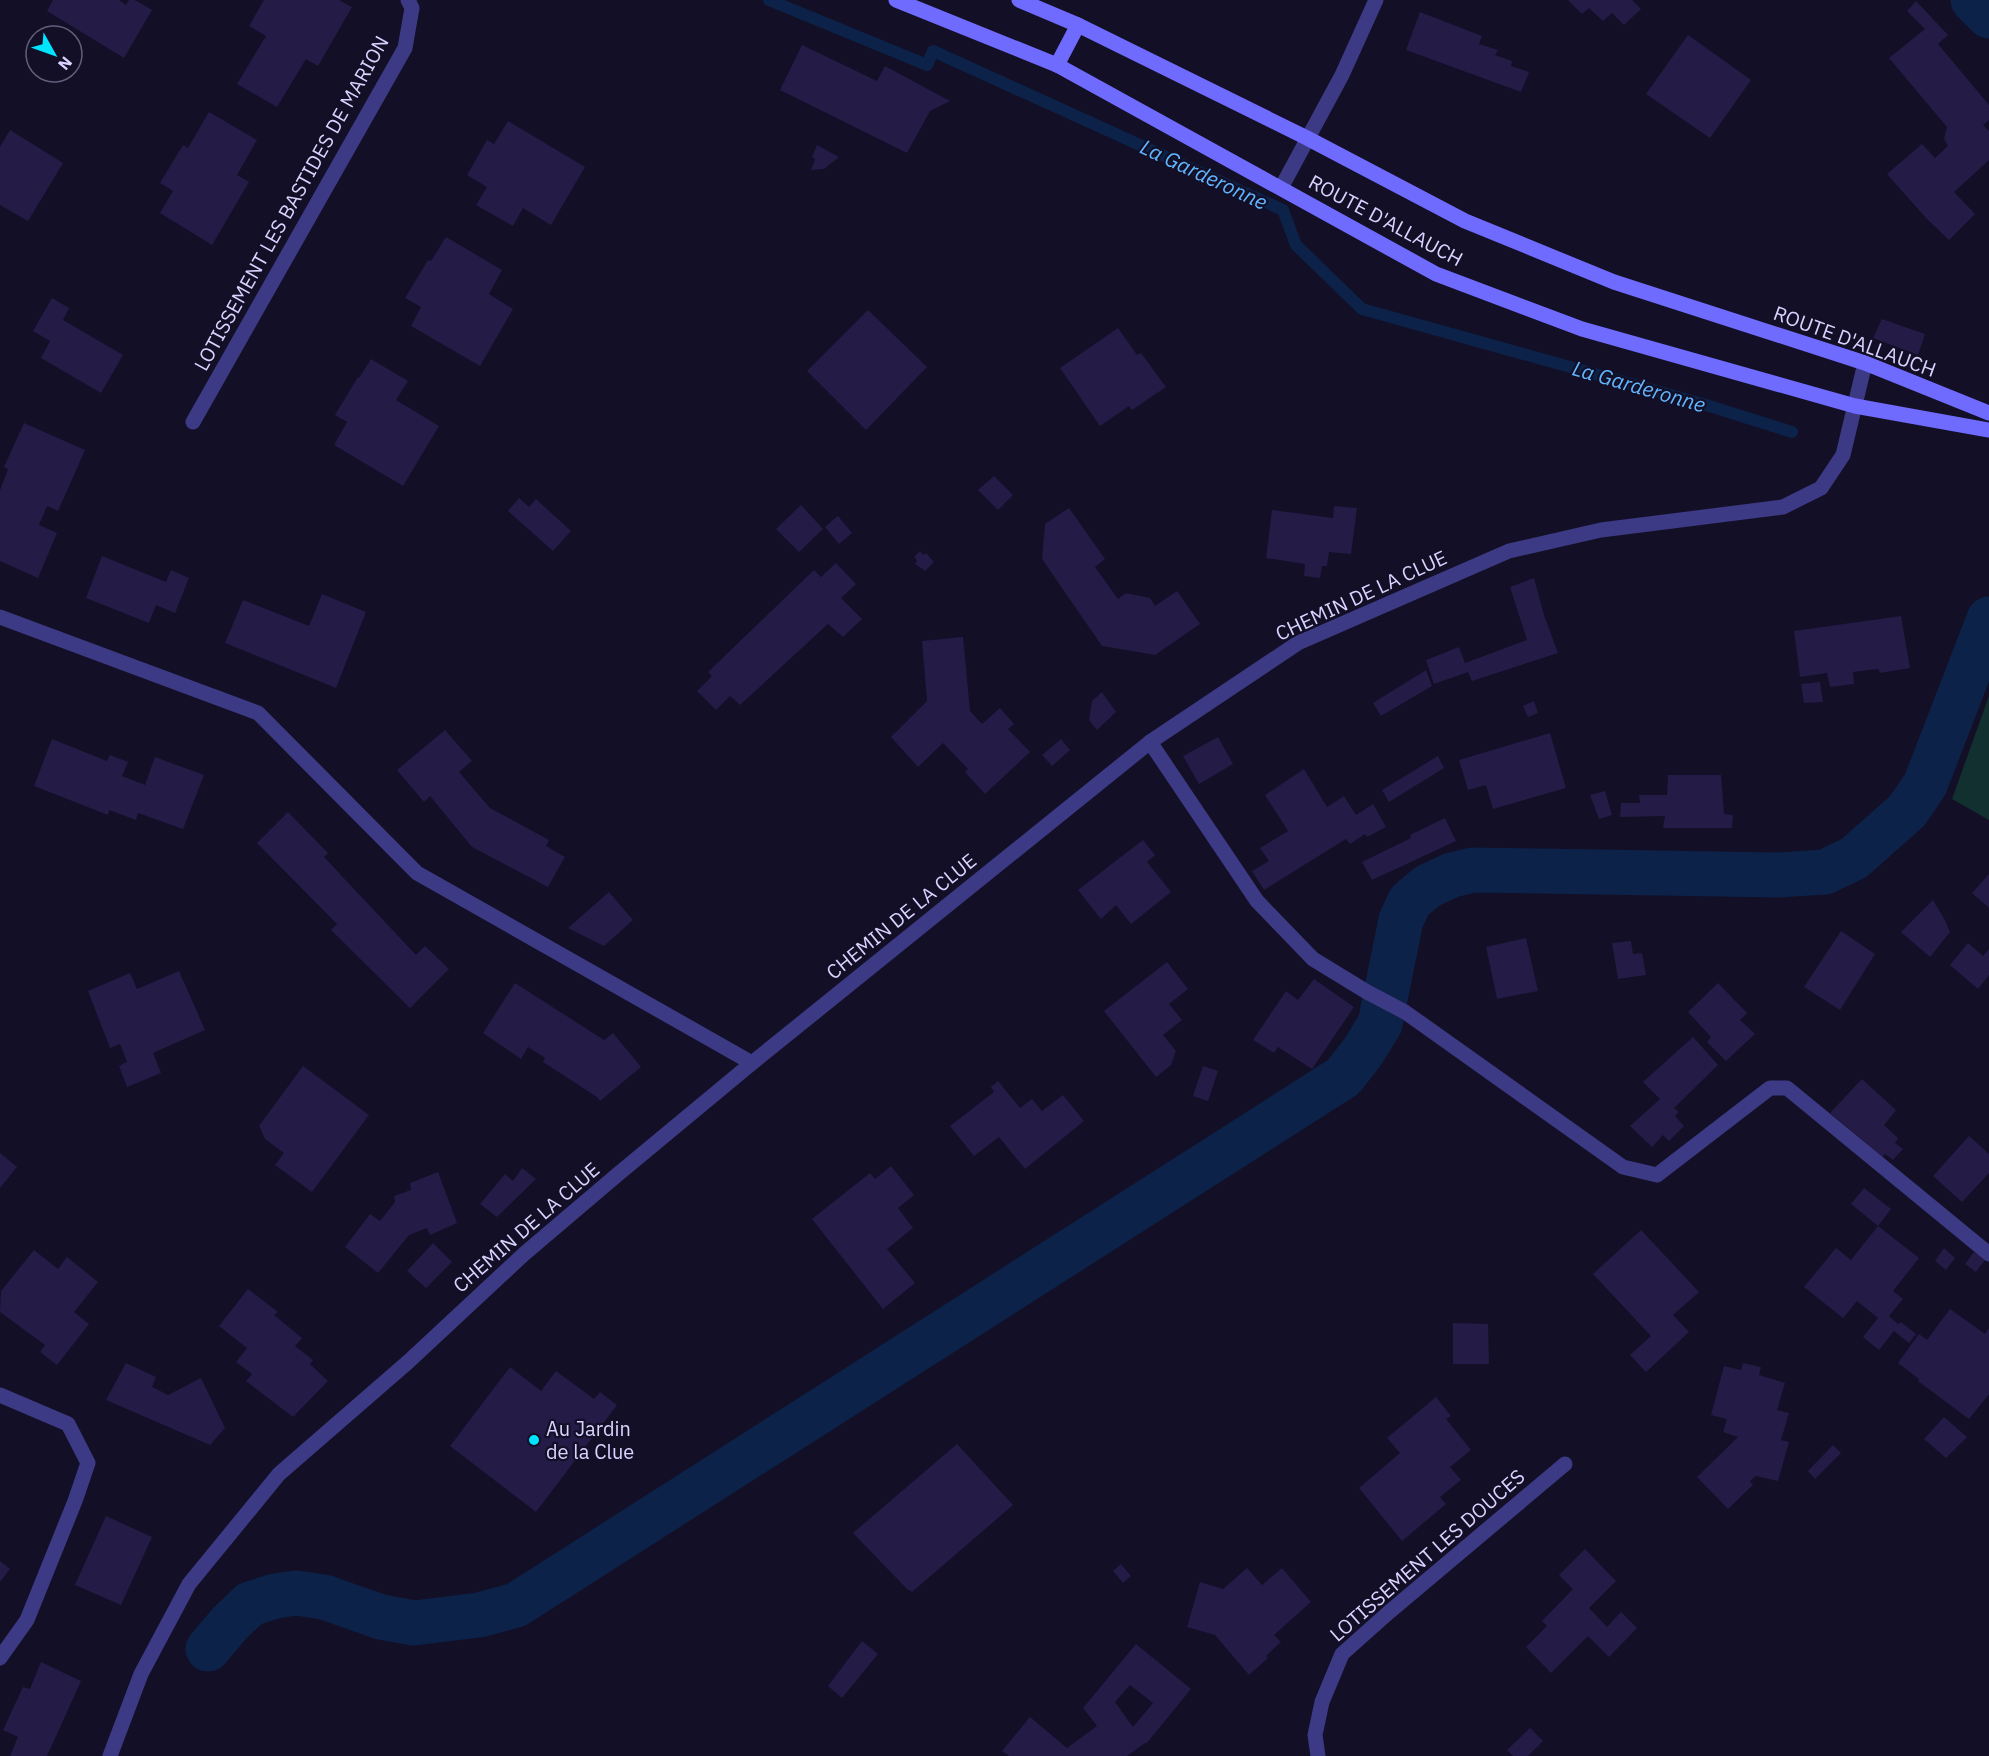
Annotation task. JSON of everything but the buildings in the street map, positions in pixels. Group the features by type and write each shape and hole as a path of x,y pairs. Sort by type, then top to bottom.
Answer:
{"main road":[{"name":"ROUTE D'ALLAUCH","path":"896,0 1057,65 1436,274 1582,329 1855,406 1989,430"},
{"name":"ROUTE D'ALLAUCH","path":"1019,0 1078,25 1307,138 1465,221 1614,282 1865,363 1989,413"},
{"path":"1057,65 1078,25"}],"street":[{"name":"LOTISSEMENT LES BASTIDES DE MARION","path":"193,422 405,48 412,8 408,0"},
{"path":"1281,189 1342,75 1376,0"},
{"name":"CHEMIN DE LA CLUE","path":"110,1756 141,1674 189,1584 279,1474 408,1362 524,1254 752,1063 1150,742 1298,643 1509,551 1601,530 1783,507 1821,488 1843,455 1865,363"},
{"path":"0,617 258,713 417,873 752,1063"},
{"path":"1150,742 1257,901 1313,959 1405,1012 1623,1167 1657,1175 1770,1088 1787,1088 1989,1254"},
{"path":"0,1395 68,1424 88,1463 27,1620 0,1658"},
{"name":"LOTISSEMENT LES DOUCES","path":"1318,1756 1316,1735 1322,1702 1342,1654 1388,1612 1565,1464"}],"green space":[{"path":"1989,696 1989,820 1952,799"}],"waterway":[{"name":"La Garderonne","path":"769,0 927,65 933,51 1283,210 1296,245 1362,309 1703,404 1792,432"},
{"path":"1973,0 1989,16"},
{"path":"208,1649 250,1604 275,1596 296,1593 324,1597 381,1617 414,1623 479,1615 516,1605 1343,1077 1362,1053 1380,1024 1401,920 1410,901 1428,886 1452,875 1473,870 1778,875 1825,872 1854,858 1907,811 1925,785 1989,619"}],"place":[{"name":"Au Jardin de la Clue","path":"534,1440"}]}
